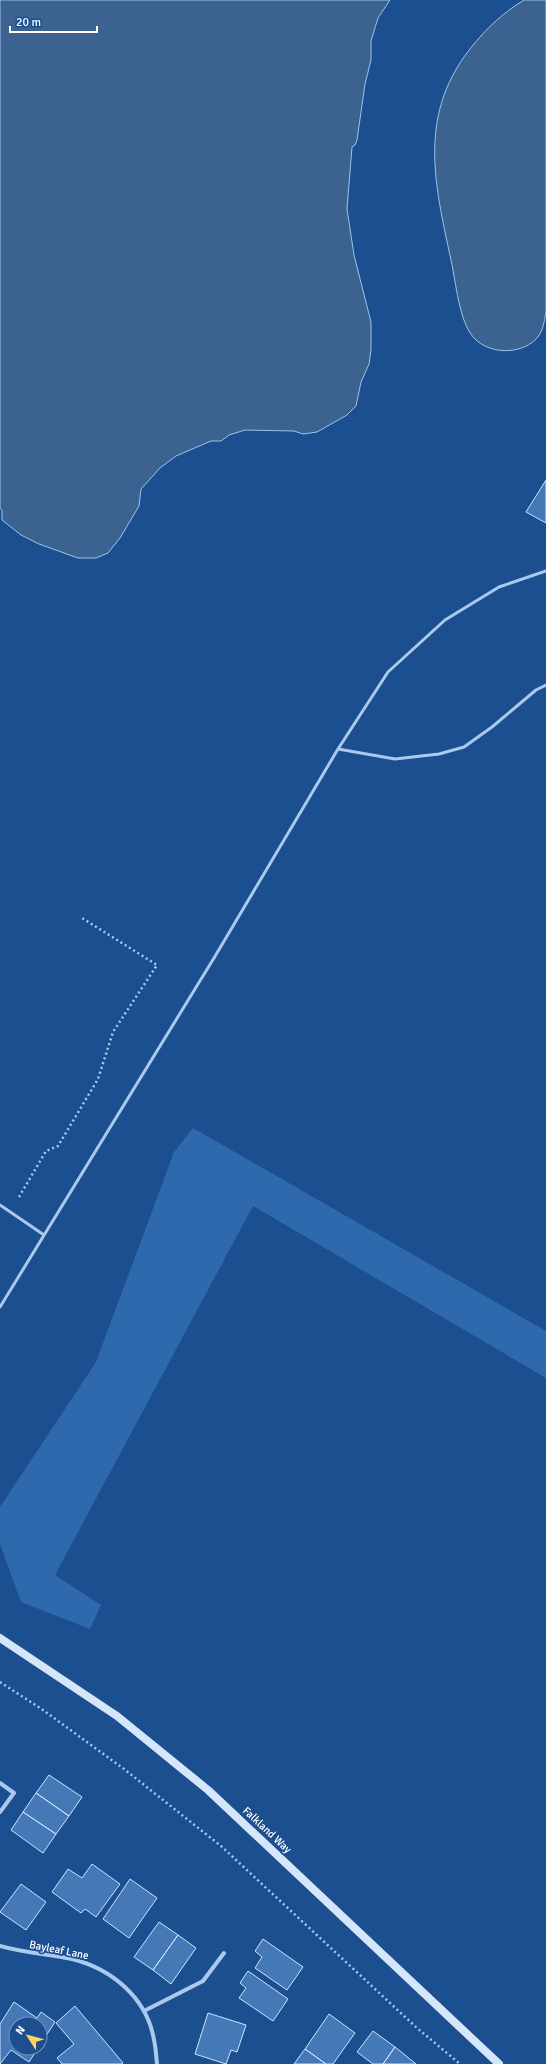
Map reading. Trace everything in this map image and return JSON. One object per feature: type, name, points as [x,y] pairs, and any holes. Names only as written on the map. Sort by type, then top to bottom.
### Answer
[{"type":"street","name":"Falkland Way","points":[[0,1638],[117,1716],[208,1790],[499,2064]]},
{"type":"street","points":[[0,1784],[14,1793],[0,1812]]},
{"type":"street","name":"Bayleaf Lane","points":[[0,1946],[18,1952],[70,1959],[89,1964],[106,1972],[122,1984],[135,1997],[144,2011],[154,2039],[156,2064]]},
{"type":"street","points":[[144,2011],[203,1981],[224,1953]]},
{"type":"lane","points":[[0,1307],[214,958],[338,749],[388,672],[445,620],[499,587],[546,572]]},
{"type":"lane","points":[[338,749],[395,759],[438,754],[458,748],[464,746],[492,726],[536,690],[546,685]]},
{"type":"lane","points":[[0,1205],[44,1235]]},
{"type":"path","points":[[10,1212],[46,1152],[58,1146],[98,1079],[113,1032],[157,965],[82,918]]},
{"type":"path","points":[[0,1682],[43,1710],[124,1770],[221,1846],[417,2028],[460,2064]]},
{"type":"shaded area","points":[[0,0],[390,0],[378,18],[371,41],[371,60],[365,84],[357,140],[355,145],[352,147],[347,209],[354,255],[371,322],[371,350],[369,364],[361,382],[356,406],[347,415],[317,432],[303,434],[294,431],[245,430],[229,435],[221,441],[211,441],[176,456],[160,468],[141,489],[139,506],[120,538],[108,553],[96,558],[78,558],[39,544],[21,535],[2,520],[2,510],[0,508]]},
{"type":"shaded area","points":[[524,0],[546,0],[546,312],[541,331],[535,340],[521,348],[504,351],[488,347],[474,338],[469,331],[461,312],[439,202],[435,148],[437,121],[444,95],[456,70],[474,44],[485,32],[503,15]]},
{"type":"shaded area","points":[[193,1128],[546,1331],[546,1378],[253,1206],[55,1575],[101,1605],[90,1629],[21,1602],[0,1544],[0,1507],[96,1362],[174,1152]]},
{"type":"building","points":[[546,480],[546,523],[526,512]]},
{"type":"building","points":[[49,1775],[82,1797],[69,1816],[36,1793]]},
{"type":"building","points":[[36,1793],[69,1816],[56,1834],[23,1812]]},
{"type":"building","points":[[23,1812],[56,1834],[43,1853],[11,1830]]},
{"type":"building","points":[[92,1864],[120,1884],[96,1917],[85,1909],[81,1913],[52,1892],[68,1869],[82,1878]]},
{"type":"building","points":[[130,1879],[157,1898],[129,1938],[103,1919]]},
{"type":"building","points":[[21,1884],[46,1902],[26,1930],[0,1912]]},
{"type":"building","points":[[159,1922],[178,1935],[153,1970],[134,1957]]},
{"type":"building","points":[[178,1935],[196,1948],[171,1984],[153,1970]]},
{"type":"building","points":[[263,1939],[303,1967],[287,1990],[255,1968],[262,1957],[255,1951]]},
{"type":"building","points":[[248,1971],[288,1999],[273,2021],[239,1998],[246,1988],[240,1983]]},
{"type":"building","points":[[14,2002],[34,2016],[8,2016],[8,2054],[0,2064],[0,2024]]},
{"type":"building","points":[[75,2006],[123,2063],[122,2064],[62,2064],[57,2058],[74,2044],[56,2023]]},
{"type":"building","points":[[41,2012],[47,2016],[38,2016]]},
{"type":"building","points":[[208,2013],[246,2025],[237,2052],[231,2050],[226,2064],[195,2054]]},
{"type":"building","points":[[329,2014],[355,2033],[333,2064],[326,2064],[305,2049]]},
{"type":"building","points":[[48,2017],[55,2022],[48,2033]]},
{"type":"building","points":[[373,2031],[395,2047],[383,2064],[373,2064],[357,2052]]},
{"type":"building","points":[[395,2047],[416,2064],[383,2064]]},
{"type":"building","points":[[305,2049],[326,2064],[294,2064]]},
{"type":"building","points":[[20,2056],[33,2056],[29,2062]]}]
